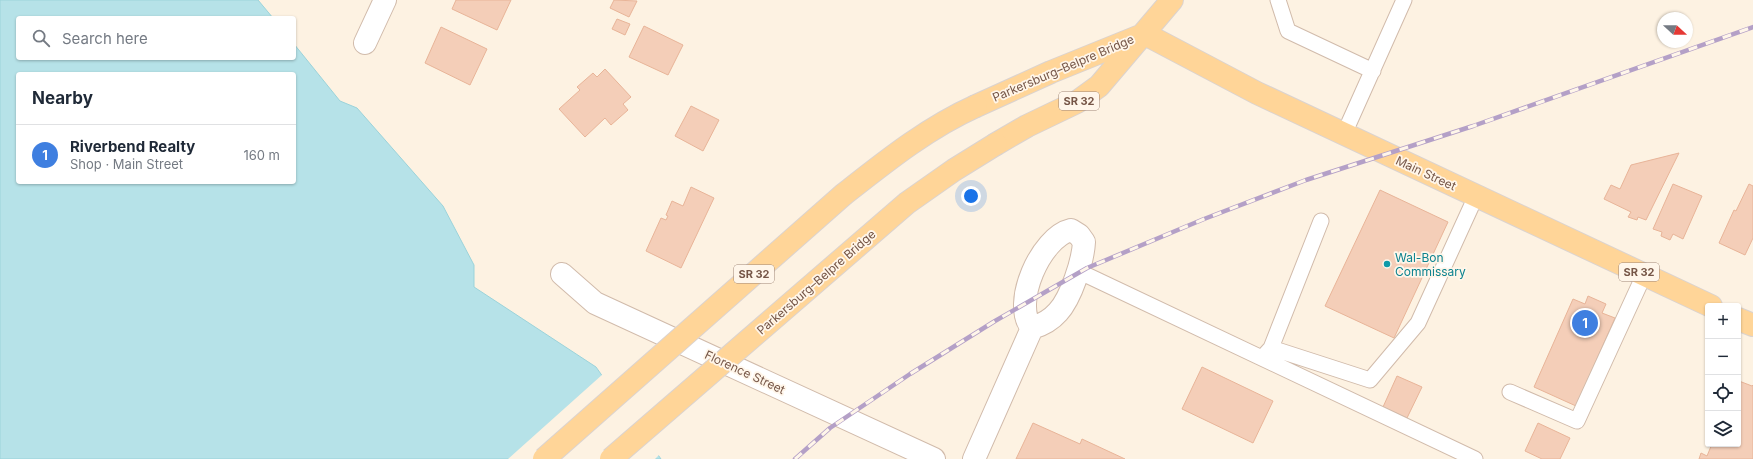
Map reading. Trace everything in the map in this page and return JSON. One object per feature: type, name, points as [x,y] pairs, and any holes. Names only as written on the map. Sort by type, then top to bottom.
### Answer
[{"type":"main road","points":[[1145,34],[1172,0]]},
{"type":"main road","name":"Parkersburg–Belpre Bridge","points":[[544,459],[843,195],[899,152],[958,114],[1044,75],[1145,34]]},
{"type":"main road","name":"Parkersburg–Belpre Bridge","points":[[611,459],[908,203],[954,170],[996,144],[1027,126],[1077,102],[1103,82],[1145,34]]},
{"type":"main road","name":"Main Street","points":[[1145,34],[1256,93],[1705,303]]},
{"type":"main road","points":[[1741,319],[1753,325]]},
{"type":"street","points":[[365,43],[385,0]]},
{"type":"street","points":[[1071,230],[1079,235],[1084,242],[1078,271],[1059,312],[1040,326],[1032,328],[1027,322],[1025,313],[1024,302],[1026,290],[1040,257],[1056,238],[1064,232],[1071,230]]},
{"type":"street","name":"Florence Street","points":[[562,274],[596,303],[934,459]]},
{"type":"street","points":[[974,459],[1032,328]]},
{"type":"lane","points":[[1278,0],[1288,30],[1373,71]]},
{"type":"lane","points":[[1344,134],[1404,0]]},
{"type":"lane","points":[[1266,353],[1370,380],[1418,323],[1476,196]]},
{"type":"lane","points":[[1266,353],[1321,221]]},
{"type":"lane","points":[[1078,271],[1266,353],[1475,459]]},
{"type":"lane","points":[[1510,392],[1577,421],[1644,275]]},
{"type":"water","points":[[0,0],[258,0],[271,16],[16,16],[16,60],[296,60],[296,46],[340,101],[357,108],[443,206],[474,265],[474,287],[596,367],[661,459],[0,459]]},
{"type":"pier","points":[[603,374],[660,454],[655,459],[508,459]]},
{"type":"building","points":[[456,0],[511,0],[497,30],[452,9]]},
{"type":"building","points":[[614,0],[637,1],[629,17],[610,8]]},
{"type":"building","points":[[617,19],[630,24],[625,35],[612,29]]},
{"type":"building","points":[[644,26],[683,45],[668,75],[629,57]]},
{"type":"building","points":[[441,27],[487,49],[470,85],[425,63]]},
{"type":"building","points":[[605,69],[631,97],[623,104],[628,110],[611,125],[605,118],[585,137],[559,109],[580,90],[577,87],[593,73],[597,77]]},
{"type":"building","points":[[691,106],[719,120],[703,151],[675,136]]},
{"type":"building","points":[[1679,153],[1646,220],[1638,217],[1637,220],[1628,217],[1631,212],[1604,199],[1611,185],[1620,189],[1631,165]]},
{"type":"building","points":[[1673,184],[1702,196],[1683,239],[1673,234],[1670,240],[1661,236],[1662,232],[1653,229]]},
{"type":"building","points":[[1749,184],[1753,186],[1753,238],[1745,255],[1719,243],[1734,210],[1736,211]]},
{"type":"building","points":[[691,187],[714,198],[681,268],[646,251],[661,218],[666,220],[668,216],[666,215],[672,201],[683,206]]},
{"type":"building","name":"Wal-Bon Commissary","points":[[1380,190],[1448,222],[1394,338],[1325,306]]},
{"type":"building","points":[[1588,296],[1606,304],[1602,313],[1615,318],[1576,406],[1534,387],[1573,299],[1585,304]]},
{"type":"building","points":[[1202,367],[1273,401],[1253,443],[1182,409]]},
{"type":"building","points":[[1397,376],[1422,387],[1407,418],[1383,407]]},
{"type":"building","points":[[1741,382],[1752,386],[1753,385],[1753,459],[1699,459],[1701,453],[1707,456],[1711,447],[1741,447]]},
{"type":"building","points":[[1033,423],[1080,444],[1082,439],[1125,459],[1016,459]]},
{"type":"building","points":[[1538,423],[1570,438],[1560,459],[1542,459],[1525,451]]},
{"type":"railway","points":[[795,459],[830,428],[910,374],[995,321],[1087,268],[1204,219],[1306,180],[1473,126],[1753,27]]},
{"type":"place","name":"Wal-Bon Commissary","points":[[1387,264]]},
{"type":"place","name":"Riverbend Realty","points":[[1585,323]]}]
